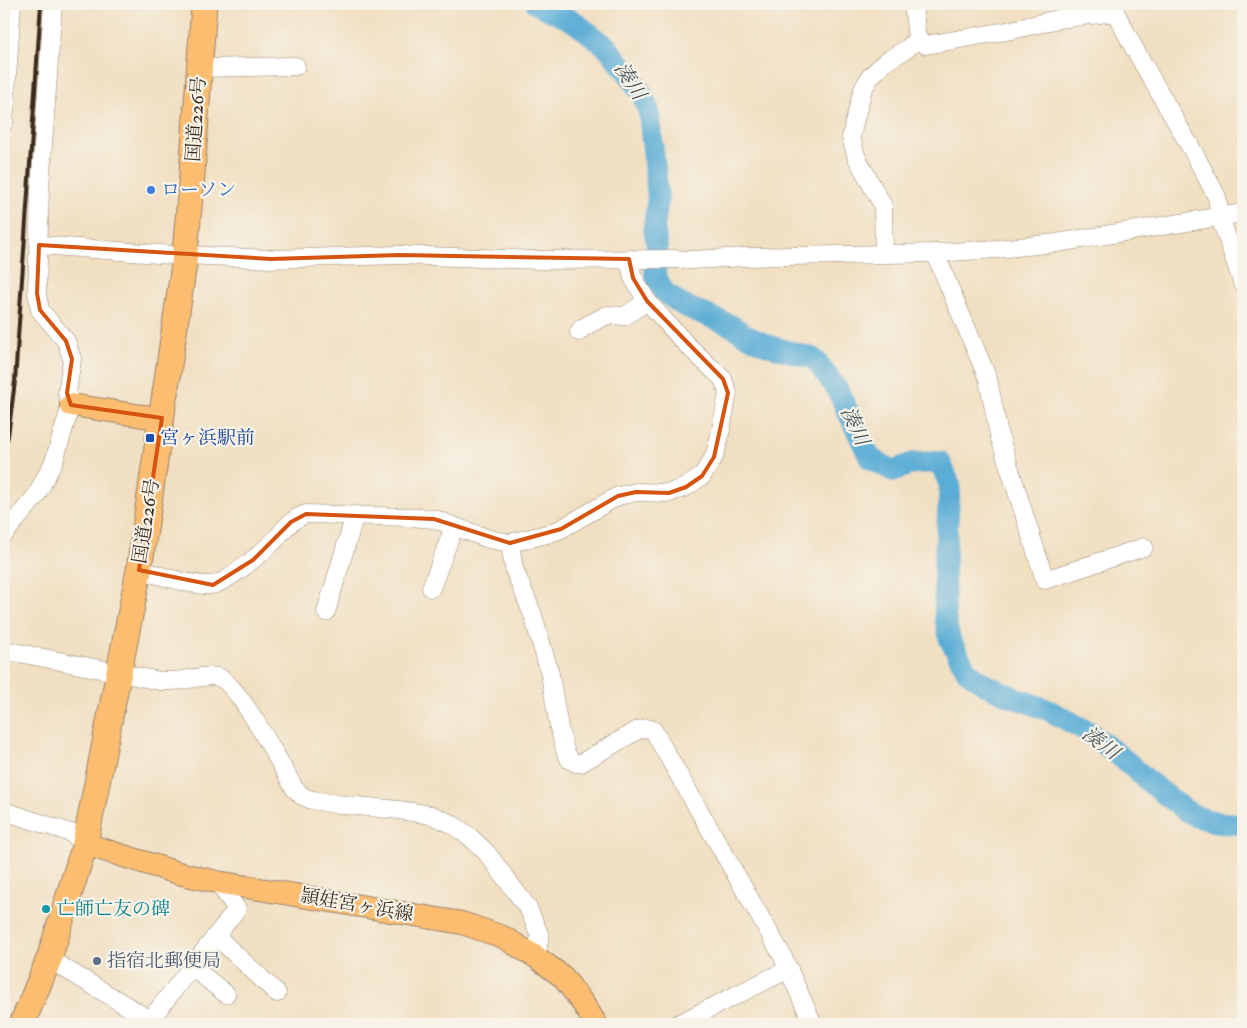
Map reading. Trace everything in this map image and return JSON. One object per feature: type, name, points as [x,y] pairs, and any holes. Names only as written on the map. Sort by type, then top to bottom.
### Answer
[{"type":"highway","name":"国道226号","points":[[22,1024],[49,960],[85,844],[139,570],[185,255],[204,4]]},
{"type":"main road","points":[[71,405],[162,418]]},
{"type":"main road","name":"頴娃宮ヶ浜線","points":[[85,844],[178,873],[217,882],[462,923],[503,938],[536,957],[563,977],[584,1004],[596,1024]]},
{"type":"street","points":[[4,122],[12,4]]},
{"type":"street","points":[[4,534],[36,496],[54,461],[71,405],[67,393],[72,358],[66,341],[40,310],[37,293],[40,188],[53,4]]},
{"type":"street","points":[[912,4],[917,39],[926,45],[1012,30],[1113,8],[1217,197],[1220,217],[1243,284]]},
{"type":"street","points":[[884,254],[883,206],[857,158],[851,138],[866,83],[885,62],[908,48],[917,39]]},
{"type":"street","points":[[200,68],[296,66]]},
{"type":"street","points":[[39,245],[271,259],[399,255],[540,260],[692,260],[935,253],[997,249],[1056,243],[1243,213]]},
{"type":"street","points":[[935,253],[988,379],[999,435],[1045,580],[1144,547]]},
{"type":"street","points":[[139,570],[192,583],[213,585],[229,577],[253,560],[291,522],[306,514],[434,519],[489,539],[510,543],[562,529],[618,496],[636,492],[669,493],[686,487],[702,476],[714,457],[720,440],[728,393],[723,379],[686,344],[647,301],[633,278],[634,259]]},
{"type":"street","points":[[579,332],[582,328],[607,315],[625,316],[647,301]]},
{"type":"street","points":[[326,612],[355,515]]},
{"type":"street","points":[[431,588],[454,527]]},
{"type":"street","points":[[510,543],[514,569],[533,615],[550,674],[559,728],[566,753],[570,760],[581,763],[638,730],[644,728],[653,730],[782,955],[813,1024]]},
{"type":"street","points":[[4,650],[160,681],[219,677],[229,684],[247,708],[294,788],[302,796],[312,800],[336,804],[431,815],[450,823],[468,836],[486,852],[528,908],[540,936],[536,957]]},
{"type":"street","points":[[4,811],[71,833],[85,844]]},
{"type":"street","points":[[49,960],[150,1020],[237,908],[217,882]]},
{"type":"street","points":[[216,936],[277,993]]},
{"type":"street","points":[[192,967],[226,994]]},
{"type":"street","points":[[678,1024],[789,969]]},
{"type":"highlighted area","points":[[39,245],[271,259],[399,255],[629,259],[633,278],[647,301],[723,379],[728,393],[714,457],[702,476],[686,487],[669,493],[636,492],[618,496],[561,529],[510,543],[434,519],[306,514],[291,522],[253,560],[213,585],[139,570],[162,418],[71,405],[67,393],[72,359],[66,341],[40,310],[37,293]]},
{"type":"waterway","name":"湊川","points":[[537,4],[573,21],[607,47],[642,94],[649,112],[658,197],[654,227],[657,248],[655,274],[663,291],[682,305],[732,326],[747,336],[767,345],[812,358],[817,362],[837,389],[870,458],[893,471],[913,463],[940,462],[950,485],[944,570],[945,618],[950,640],[967,671],[986,685],[1048,710],[1089,732],[1185,810],[1198,817],[1220,823],[1243,824]]},
{"type":"railway","points":[[4,451],[8,436],[15,381],[41,4]]},
{"type":"place","name":"ローソン","points":[[151,190]]},
{"type":"place","name":"宮ヶ浜駅前","points":[[150,438]]},
{"type":"place","name":"亡師亡友の碑","points":[[46,909]]},
{"type":"place","name":"指宿北郵便局","points":[[97,961]]}]
